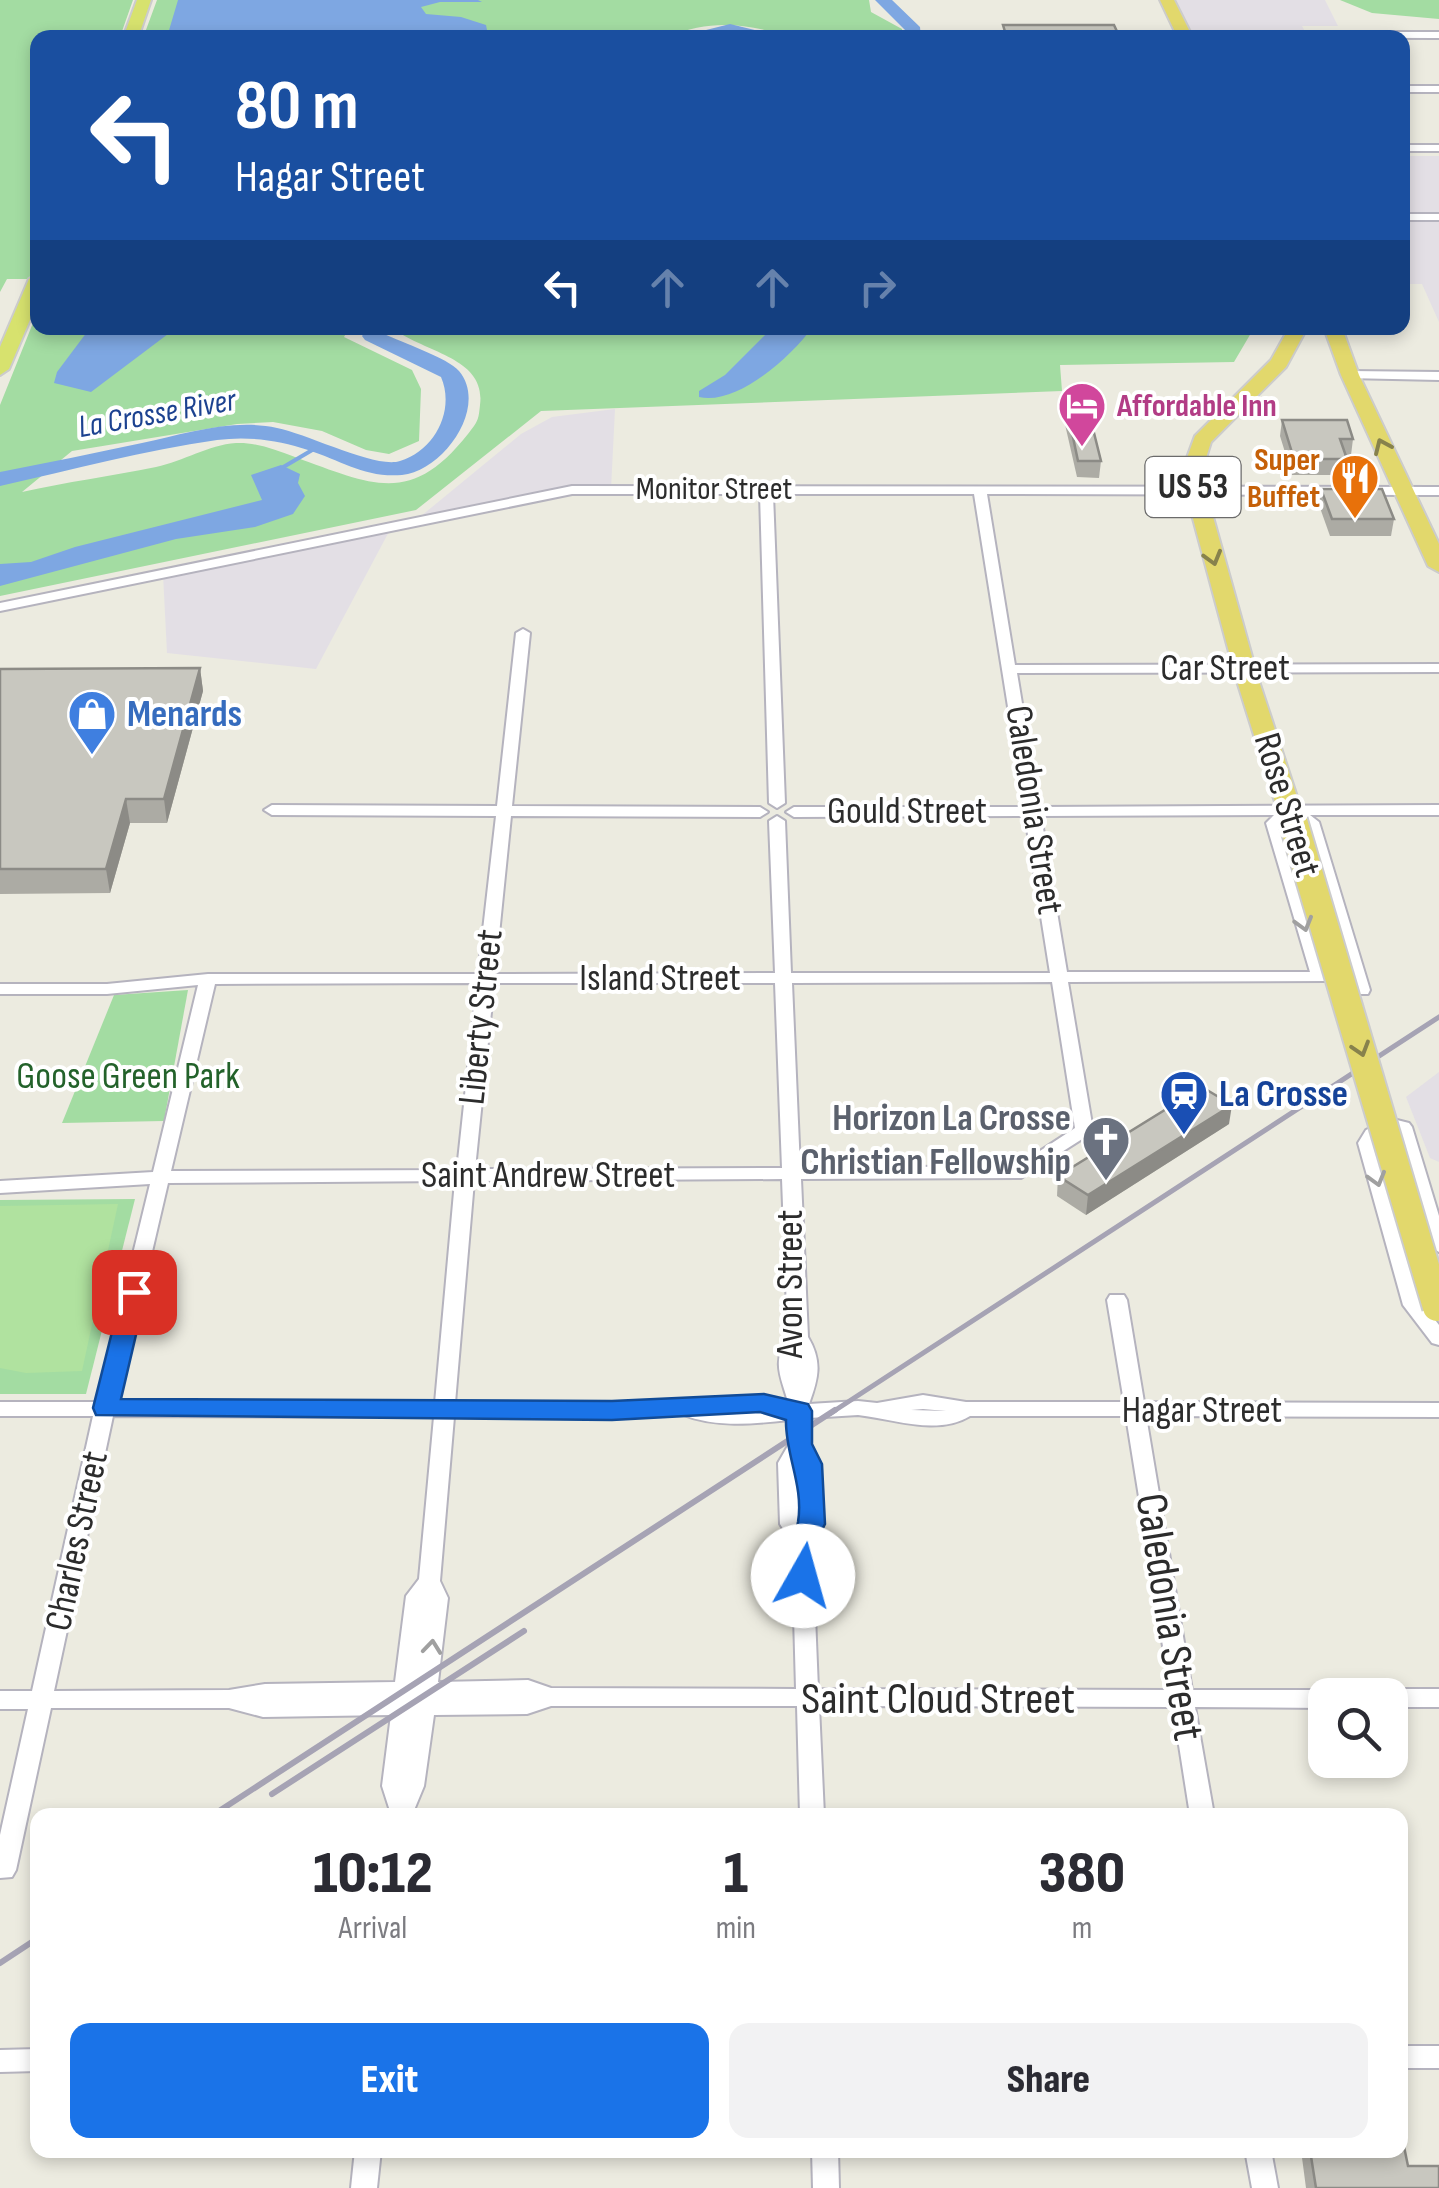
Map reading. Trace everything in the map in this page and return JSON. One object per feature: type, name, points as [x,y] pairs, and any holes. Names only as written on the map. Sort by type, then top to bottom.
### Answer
[{"type":"highway","points":[[1167,0],[1190,30]]},
{"type":"highway","points":[[1186,0],[1194,30]]},
{"type":"highway","name":"Rose Street","points":[[1294,335],[1279,364],[1223,415],[1202,440],[1191,474],[1438,1309]]},
{"type":"highway","points":[[1336,335],[1350,375],[1439,566]]},
{"type":"main road","points":[[133,30],[144,0]]},
{"type":"main road","points":[[0,369],[30,298]]},
{"type":"street","points":[[1434,34],[1439,49]]},
{"type":"street","points":[[1410,89],[1439,89]]},
{"type":"street","points":[[1410,150],[1439,150]]},
{"type":"street","points":[[1410,217],[1439,217]]},
{"type":"street","points":[[1350,375],[1439,376]]},
{"type":"street","name":"Monitor Street","points":[[0,607],[572,490],[1439,491]]},
{"type":"street","name":"Avon Street","points":[[766,490],[771,812],[798,1338],[789,1350],[799,1444],[788,1464],[790,1524],[802,1542],[812,1808]]},
{"type":"street","name":"Caledonia Street","points":[[980,490],[1084,1130]]},
{"type":"street","name":"Liberty Street","points":[[402,1808],[413,1786],[414,1699],[437,1598],[429,1581],[442,1411],[502,811],[524,633]]},
{"type":"street","name":"Car Street","points":[[1011,669],[1439,668]]},
{"type":"street","points":[[272,810],[771,812]]},
{"type":"street","name":"Gould Street","points":[[771,812],[787,820],[794,812],[1291,816],[1439,810]]},
{"type":"street","points":[[1291,816],[1311,822],[1362,990]]},
{"type":"street","name":"Island Street","points":[[0,989],[107,989],[208,979],[1320,977],[1274,823],[1291,816]]},
{"type":"street","name":"Charles Street","points":[[4,1870],[106,1408],[208,979]]},
{"type":"street","points":[[1439,1246],[1401,1124],[1390,1124],[1372,1134],[1368,1143],[1413,1306],[1439,1338]]},
{"type":"street","name":"Saint Andrew Street","points":[[0,1187],[162,1176],[1020,1172],[1084,1130]]},
{"type":"street","points":[[1417,1174],[1439,1174]]},
{"type":"street","name":"Caledonia Street","points":[[1117,1300],[1201,1808]]},
{"type":"street","name":"Hagar Street","points":[[0,1409],[688,1410],[710,1417],[763,1416],[793,1407],[880,1410],[898,1417],[952,1417],[966,1410],[1439,1410]]},
{"type":"street","name":"Saint Cloud Street","points":[[0,1700],[229,1699],[263,1708],[414,1699],[527,1705],[550,1697],[1308,1698]]},
{"type":"street","points":[[1408,1698],[1439,1698]]},
{"type":"street","points":[[1408,2057],[1439,2057]]},
{"type":"street","points":[[0,2060],[30,2060]]},
{"type":"street","points":[[364,2188],[367,2158]]},
{"type":"street","points":[[825,2158],[826,2188]]},
{"type":"street","points":[[1259,2158],[1265,2188]]},
{"type":"shaded area","points":[[1173,0],[1325,0],[1338,26],[1302,26],[1304,30],[1188,30]]},
{"type":"shaded area","points":[[1410,156],[1439,156],[1439,322],[1422,284],[1410,284]]},
{"type":"shaded area","points":[[615,409],[611,489],[584,489],[415,521],[521,434],[552,417]]},
{"type":"shaded area","points":[[392,526],[316,669],[167,653],[163,574]]},
{"type":"shaded area","points":[[1439,1072],[1439,1162],[1430,1158],[1406,1097]]},
{"type":"green space","points":[[0,0],[133,0],[122,30],[30,30],[30,279],[7,279],[0,292]]},
{"type":"green space","points":[[157,0],[869,0],[871,12],[902,29],[766,30],[719,25],[690,30],[146,30]]},
{"type":"green space","points":[[1340,0],[1439,0],[1439,19],[1372,13]]},
{"type":"green space","points":[[30,330],[30,335],[345,335],[412,370],[421,389],[419,441],[389,454],[366,450],[322,431],[273,422],[237,424],[72,451],[22,492],[156,467],[236,443],[266,447],[372,482],[393,483],[413,479],[452,452],[477,421],[480,405],[480,390],[466,368],[403,335],[1250,335],[1234,362],[1060,365],[1062,391],[541,411],[416,510],[0,596],[0,405]]},
{"type":"green space","name":"Goose Green Park","points":[[188,990],[164,1121],[62,1123],[114,995]]},
{"type":"green space","name":"Goose Green Park","points":[[135,1199],[86,1394],[0,1394],[0,1200]]},
{"type":"green space","name":"Goose Green Park","points":[[118,1204],[82,1371],[26,1373],[0,1368],[0,1206]]},
{"type":"water","points":[[178,0],[478,0],[482,2],[440,2],[421,7],[426,14],[461,17],[486,25],[487,30],[169,30]]},
{"type":"water","points":[[85,335],[167,335],[91,392],[54,383],[57,372]]},
{"type":"water","points":[[765,335],[806,335],[777,365],[745,387],[714,398],[699,397],[699,391],[725,375]]},
{"type":"water","points":[[281,465],[300,474],[298,483],[305,496],[293,514],[255,527],[176,539],[0,586],[0,564],[31,562],[75,547],[262,500],[251,475]]},
{"type":"building","points":[[1003,25],[1114,25],[1116,30],[1005,30]]},
{"type":"building","points":[[1066,404],[1087,405],[1101,461],[1078,461]]},
{"type":"building","points":[[1282,420],[1347,420],[1353,439],[1340,439],[1347,459],[1294,459]]},
{"type":"building","points":[[1321,489],[1382,489],[1394,519],[1332,519]]},
{"type":"building","name":"Menards","points":[[200,668],[164,799],[126,799],[106,869],[0,869],[0,669]]},
{"type":"building","points":[[1202,1087],[1232,1105],[1088,1195],[1058,1176]]},
{"type":"building","points":[[1311,2158],[1406,2158],[1408,2166],[1439,2166],[1439,2188],[1316,2188]]},
{"type":"waterway","name":"La Crosse River","points":[[883,0],[914,30]]},
{"type":"waterway","name":"La Crosse River","points":[[725,30],[735,30]]},
{"type":"waterway","name":"La Crosse River","points":[[0,479],[220,433],[272,433],[319,446],[367,468],[404,468],[429,453],[454,424],[459,394],[450,373],[373,335]]},
{"type":"waterway","points":[[280,469],[319,446]]},
{"type":"railway","points":[[831,1413],[1439,1017]]},
{"type":"railway","points":[[224,1808],[835,1410]]},
{"type":"railway","points":[[272,1794],[524,1631]]},
{"type":"railway","points":[[0,1963],[30,1943]]},
{"type":"place","name":"Affordable Inn","points":[[1082,448]]},
{"type":"place","name":"Super Buffet","points":[[1355,520]]},
{"type":"place","name":"Menards","points":[[92,756]]},
{"type":"place","name":"La Crosse","points":[[1184,1136]]},
{"type":"place","name":"Horizon La Crosse Christian Fellowship","points":[[1106,1182]]},
{"type":"route","points":[[134,1292],[106,1408],[688,1410],[710,1404],[764,1403],[780,1411],[799,1411],[799,1444],[809,1464],[812,1524],[802,1542],[803,1576]]}]
